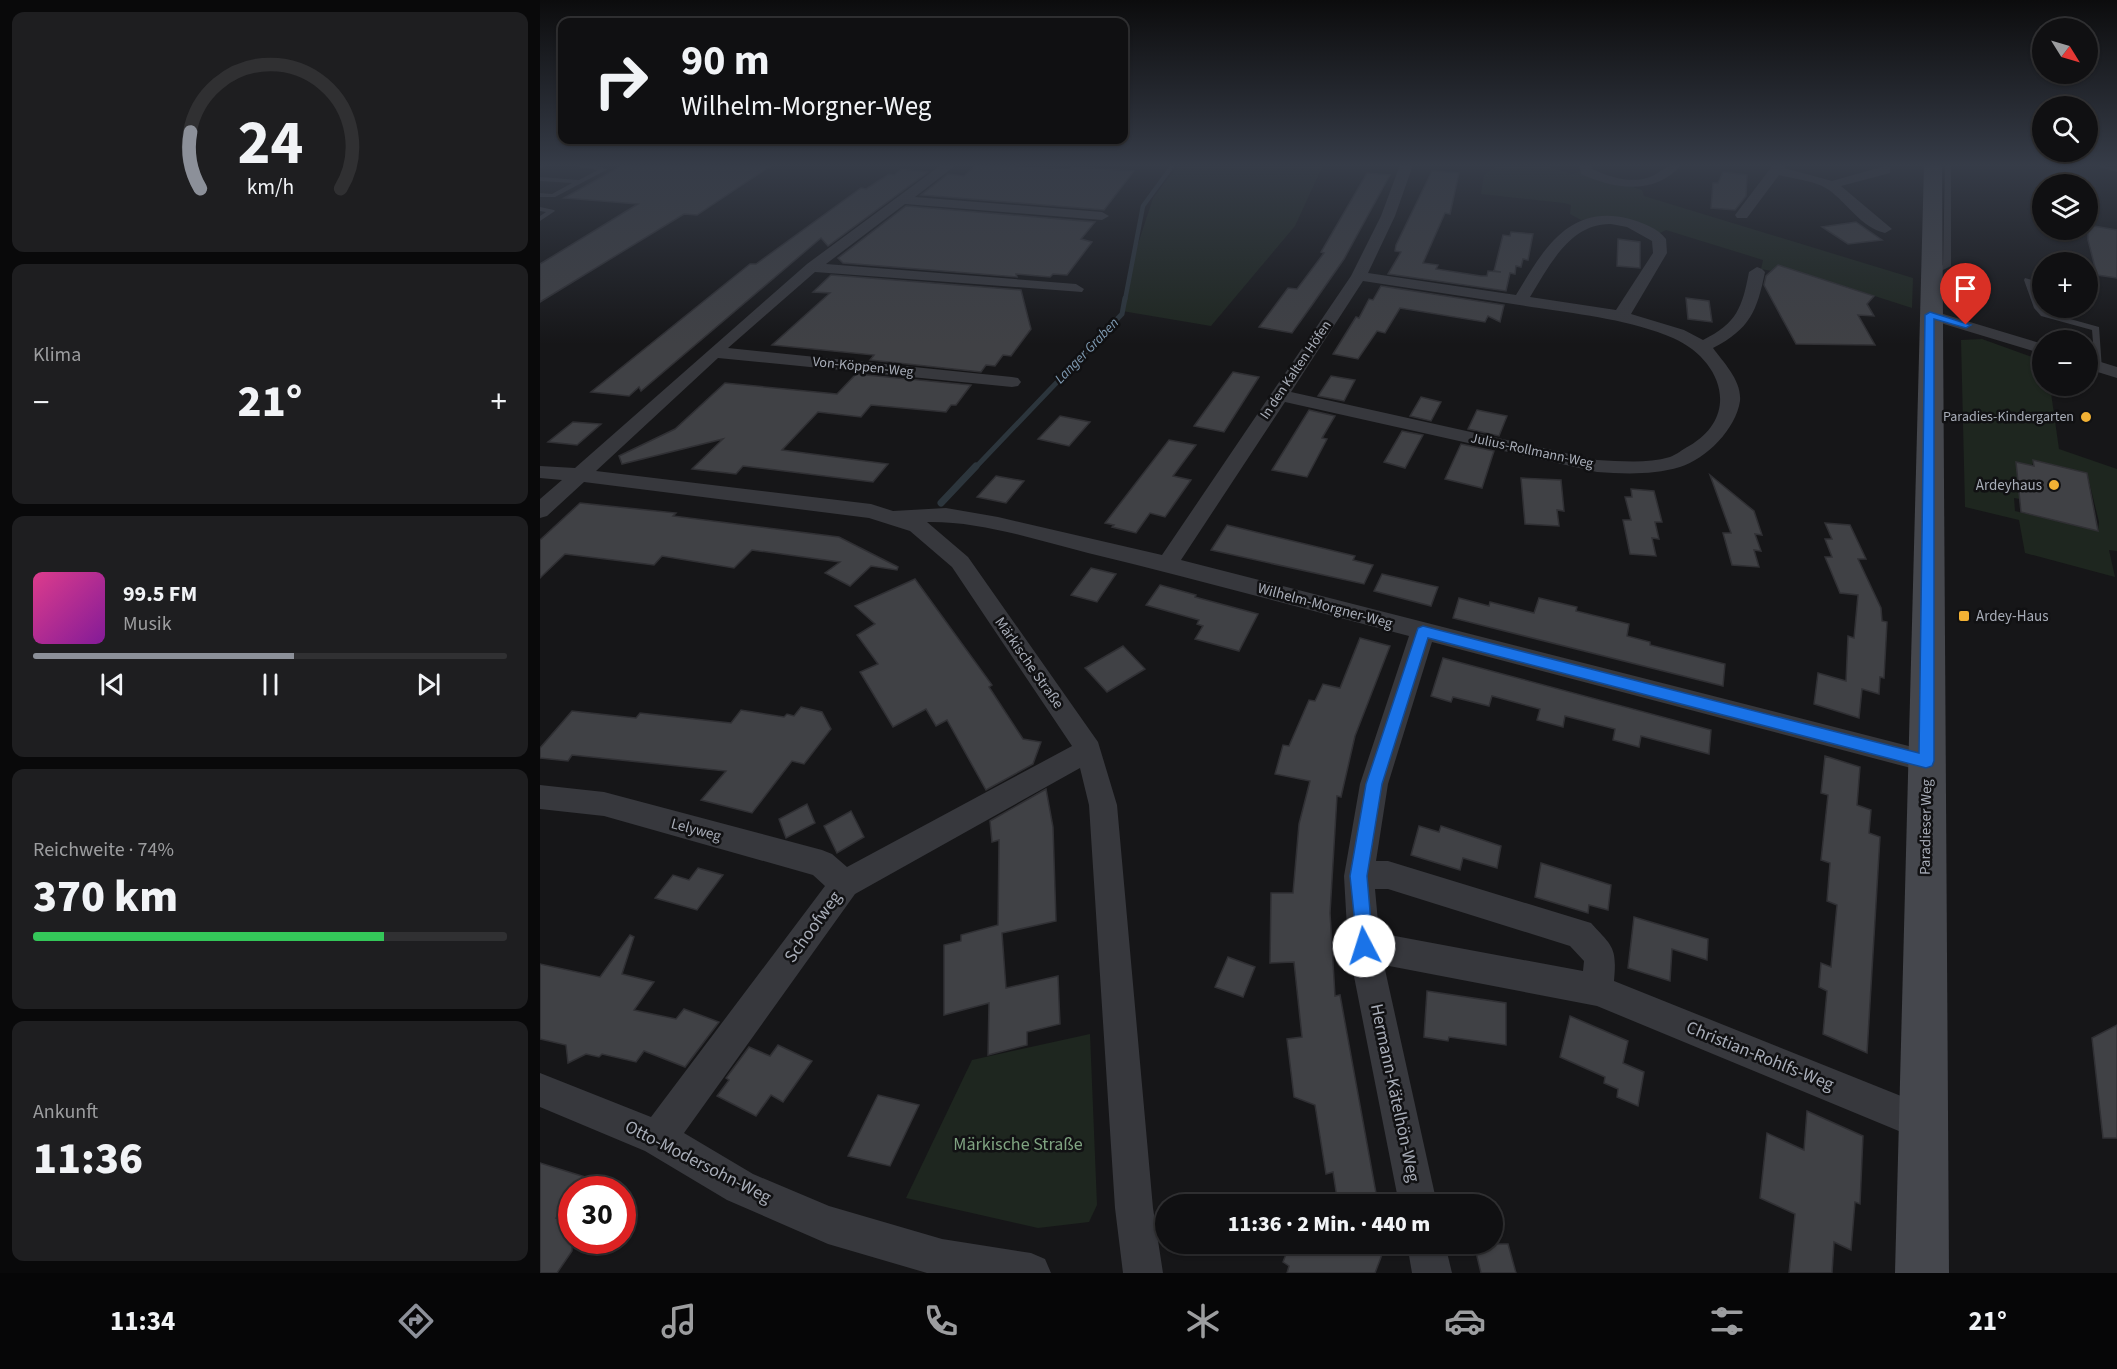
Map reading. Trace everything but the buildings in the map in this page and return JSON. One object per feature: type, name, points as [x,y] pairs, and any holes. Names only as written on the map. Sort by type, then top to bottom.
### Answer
[{"type":"street","points":[[540,511],[714,352],[812,267],[868,224]]},
{"type":"street","name":"In den Kalten Höfen","points":[[1167,564],[1359,276],[1384,224]]},
{"type":"street","points":[[1521,300],[1569,232],[1581,224]]},
{"type":"street","points":[[1621,316],[1660,253],[1659,239],[1647,229],[1633,224]]},
{"type":"street","points":[[1877,224],[1884,229]]},
{"type":"street","name":"Paradieser Weg","points":[[1922,1273],[1932,224]]},
{"type":"street","points":[[812,267],[1076,289]]},
{"type":"street","points":[[1703,347],[1730,333],[1749,311],[1757,272]]},
{"type":"street","name":"Julius-Rollmann-Weg","points":[[1280,395],[1582,463],[1639,468],[1676,462],[1706,444],[1722,423],[1731,400],[1725,375],[1703,347],[1678,334],[1621,316],[1359,276]]},
{"type":"street","points":[[1930,315],[2032,346]]},
{"type":"street","name":"Von-Köppen-Weg","points":[[714,352],[1012,382]]},
{"type":"street","points":[[2098,367],[2117,373]]},
{"type":"street","name":"Märkische Straße","points":[[540,472],[871,511],[918,526],[960,562],[1089,750],[1103,806],[1134,1208],[1143,1273]]},
{"type":"street","name":"Wilhelm-Morgner-Weg","points":[[894,517],[946,515],[998,524],[1167,564],[1926,761]]},
{"type":"street","name":"Hermann-Kätelhön-Weg","points":[[1416,1194],[1364,946],[1359,876],[1374,784],[1423,631]]},
{"type":"street","name":"Schoofweg","points":[[658,1138],[844,884],[1089,750]]},
{"type":"street","name":"Lelyweg","points":[[540,797],[604,804],[822,864],[844,884]]},
{"type":"street","points":[[1359,876],[1388,875],[1580,934],[1600,956],[1598,990]]},
{"type":"street","name":"Christian-Rohlfs-Weg","points":[[1364,946],[1598,990],[1923,1123]]},
{"type":"street","name":"Otto-Modersohn-Weg","points":[[540,1090],[658,1138],[740,1187],[828,1225],[942,1258],[1031,1273]]},
{"type":"street","points":[[1428,1254],[1432,1273]]},
{"type":"lane","points":[[1931,274],[1947,266],[1947,224]]},
{"type":"lane","points":[[2028,280],[2038,308],[2043,313],[2096,328],[2096,330]]},
{"type":"green space","points":[[1144,224],[1296,224],[1211,326],[1122,311],[1133,259]]},
{"type":"green space","points":[[1617,224],[1737,224],[1913,278],[1912,308],[1778,265],[1772,271],[1761,269],[1763,260],[1666,230],[1660,233]]},
{"type":"green space","points":[[1982,339],[2032,357],[2032,396],[2051,396],[2059,449],[2117,469],[2117,551],[2109,550],[2115,577],[2025,553],[2019,520],[1965,507],[1961,340]],"holes":[[[2034,460],[2087,473],[2099,522],[2098,531],[2015,511],[2014,498],[2020,499]]]},
{"type":"green space","name":"Märkische Straße","points":[[1090,1034],[1097,1205],[1089,1222],[1038,1228],[906,1198],[972,1060]]},
{"type":"waterway","name":"Langer Graben","points":[[1125,300],[1139,224]]},
{"type":"waterway","name":"Langer Graben","points":[[975,468],[1122,314],[1125,298]]},
{"type":"waterway","name":"Langer Graben","points":[[941,503],[976,466]]},
{"type":"place","name":"Paradies-Kindergarten","points":[[2086,417]]},
{"type":"place","name":"Ardeyhaus","points":[[2054,485]]},
{"type":"place","name":"Ardey-Haus","points":[[1964,616]]},
{"type":"route","points":[[1364,946],[1359,876],[1374,784],[1415,650],[1423,631],[1880,747],[1926,761],[1930,315],[1966,325]]}]
